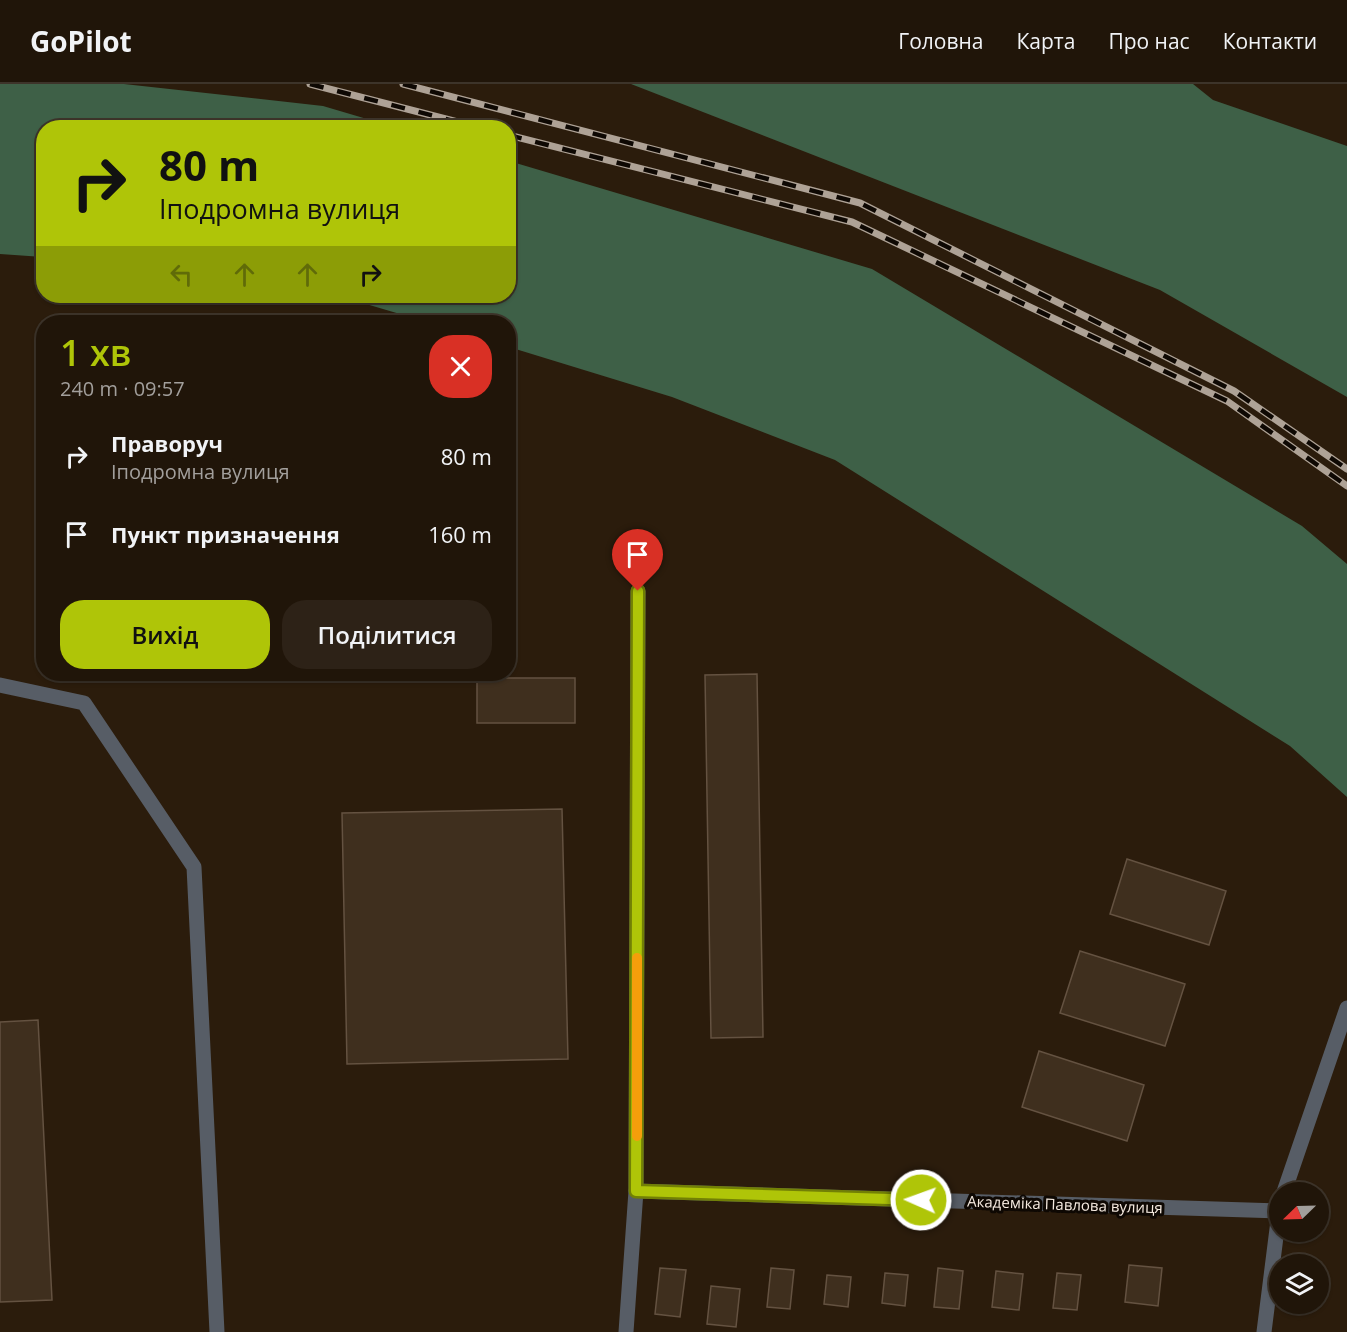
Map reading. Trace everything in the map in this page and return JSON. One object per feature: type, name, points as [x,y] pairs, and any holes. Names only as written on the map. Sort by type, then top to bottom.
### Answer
[{"type":"street","points":[[626,1332],[636,1191],[638,591]]},
{"type":"street","points":[[0,685],[84,703],[194,867],[217,1332]]},
{"type":"street","points":[[1287,1182],[1347,1008]]},
{"type":"street","name":"Академіка Павлова вулиця","points":[[636,1191],[1269,1208]]},
{"type":"street","points":[[1264,1332],[1274,1242]]},
{"type":"green space","points":[[0,84],[124,84],[323,106],[370,120],[36,120],[36,257],[0,254]]},
{"type":"green space","points":[[631,84],[1193,84],[1213,100],[1347,146],[1347,397],[1160,290]]},
{"type":"green space","points":[[516,163],[872,269],[1302,526],[1347,564],[1347,797],[1290,746],[835,460],[672,397],[516,349],[516,315],[403,315],[363,303],[516,303]]},
{"type":"building","points":[[757,674],[763,1037],[711,1038],[705,675]]},
{"type":"building","points":[[516,678],[575,678],[575,723],[477,723],[477,681],[516,681]]},
{"type":"building","points":[[562,809],[568,1059],[347,1064],[342,813]]},
{"type":"building","points":[[1127,859],[1226,891],[1209,945],[1110,914]]},
{"type":"building","points":[[1080,951],[1185,984],[1165,1046],[1060,1013]]},
{"type":"building","points":[[38,1020],[52,1300],[0,1302],[0,1022]]},
{"type":"building","points":[[1039,1051],[1144,1085],[1127,1141],[1022,1107]]},
{"type":"building","points":[[1129,1265],[1162,1268],[1158,1306],[1125,1302]]},
{"type":"building","points":[[660,1268],[686,1270],[680,1317],[655,1314]]},
{"type":"building","points":[[771,1268],[794,1270],[790,1309],[767,1307]]},
{"type":"building","points":[[938,1268],[963,1271],[959,1309],[934,1307]]},
{"type":"building","points":[[996,1271],[1023,1274],[1019,1310],[992,1307]]},
{"type":"building","points":[[885,1273],[908,1275],[905,1306],[882,1303]]},
{"type":"building","points":[[1057,1273],[1081,1275],[1077,1310],[1053,1308]]},
{"type":"building","points":[[827,1275],[851,1277],[848,1307],[824,1304]]},
{"type":"building","points":[[711,1286],[740,1289],[736,1327],[707,1324]]},
{"type":"railway","points":[[310,84],[450,120]]},
{"type":"railway","points":[[403,84],[860,203],[1234,391],[1347,469]]},
{"type":"railway","points":[[516,137],[852,222],[1227,401],[1347,486]]},
{"type":"slow traffic","points":[[637,958],[637,1136]]},
{"type":"route","points":[[638,591],[636,1191],[921,1200]]}]
